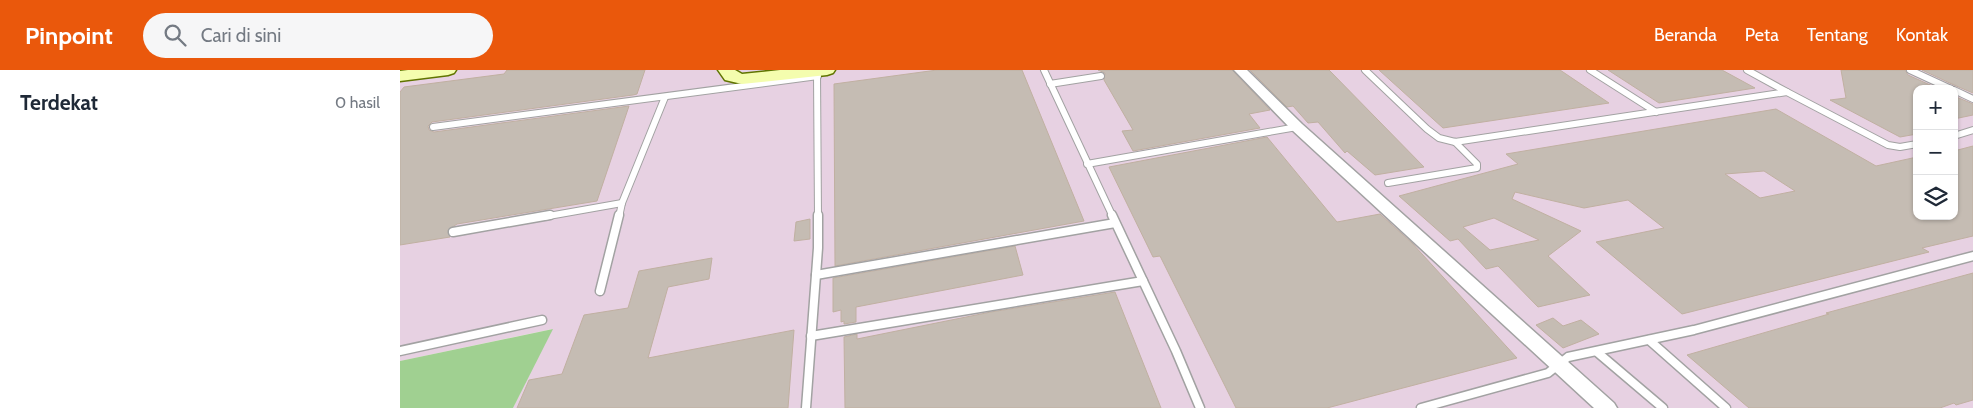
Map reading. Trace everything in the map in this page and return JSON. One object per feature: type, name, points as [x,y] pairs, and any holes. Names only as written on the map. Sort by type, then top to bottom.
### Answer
[{"type":"street","points":[[400,76],[448,70]]},
{"type":"street","points":[[726,70],[731,76],[742,79],[821,72]]},
{"type":"street","points":[[1240,70],[1297,127],[1607,408]]},
{"type":"lane","points":[[1044,70],[1176,351],[1200,408]]},
{"type":"lane","points":[[1365,70],[1427,129],[1439,138],[1455,142],[1787,92]]},
{"type":"lane","points":[[1590,70],[1656,112]]},
{"type":"lane","points":[[1747,70],[1888,145],[1900,147],[1913,145]]},
{"type":"lane","points":[[1910,70],[1944,85]]},
{"type":"lane","points":[[433,127],[634,99],[665,97],[821,72],[818,248],[806,408]]},
{"type":"lane","points":[[1050,84],[1100,76]]},
{"type":"lane","points":[[1958,92],[1973,99]]},
{"type":"lane","points":[[600,291],[622,202],[665,97]]},
{"type":"lane","points":[[1087,164],[1297,127]]},
{"type":"lane","points":[[1958,135],[1973,130]]},
{"type":"lane","points":[[1388,183],[1477,168],[1477,164],[1455,142]]},
{"type":"lane","points":[[453,232],[622,202]]},
{"type":"lane","points":[[816,275],[1115,223]]},
{"type":"lane","points":[[1421,408],[1548,373],[1568,357],[1649,340],[1973,256]]},
{"type":"lane","points":[[811,336],[1143,281]]},
{"type":"lane","points":[[400,352],[542,320]]},
{"type":"lane","points":[[1649,340],[1726,408]]},
{"type":"lane","points":[[1597,352],[1663,408]]},
{"type":"shaded area","points":[[400,70],[1973,70],[1973,408],[513,408],[552,329],[400,361]]},
{"type":"green space","points":[[553,329],[513,408],[400,408],[400,361]]},
{"type":"building","points":[[507,70],[645,70],[637,94],[432,122],[428,126],[429,130],[434,132],[629,106],[597,201],[457,224],[448,230],[450,237],[400,245],[400,92],[404,87],[504,74]]},
{"type":"building","points":[[937,70],[1022,70],[1084,221],[835,266],[834,84]]},
{"type":"building","points":[[1098,70],[1232,70],[1270,110],[1249,114],[1260,128],[1133,151],[1122,131],[1133,130],[1104,80],[1105,73]]},
{"type":"building","points":[[1250,70],[1329,70],[1424,167],[1375,175],[1347,151],[1345,153],[1318,122],[1308,123],[1293,106],[1287,107]]},
{"type":"building","points":[[1379,70],[1560,70],[1609,103],[1443,128]]},
{"type":"building","points":[[1608,70],[1722,70],[1755,88],[1659,103]]},
{"type":"building","points":[[1841,70],[1905,70],[1908,75],[1930,85],[1913,85],[1913,135],[1900,137],[1830,100],[1846,98]]},
{"type":"building","points":[[1922,70],[1973,70],[1973,93],[1958,85],[1954,85]]},
{"type":"building","points":[[1958,98],[1973,104],[1973,115],[1958,118]]},
{"type":"building","points":[[1776,109],[1876,166],[1913,158],[1913,220],[1958,220],[1958,150],[1973,146],[1973,236],[1922,248],[1929,252],[1682,314],[1596,242],[1664,228],[1628,200],[1584,208],[1515,192],[1512,199],[1581,231],[1548,256],[1590,295],[1538,307],[1498,266],[1486,269],[1458,239],[1450,241],[1399,196],[1518,164],[1506,154]],"holes":[[[1764,171],[1795,191],[1760,198],[1725,174]],[[1494,218],[1539,240],[1490,250],[1463,227]]]},
{"type":"building","points":[[1267,137],[1337,222],[1380,214],[1412,243],[1517,358],[1327,408],[1236,408],[1160,256],[1153,257],[1109,167]]},
{"type":"building","points":[[810,219],[810,239],[794,241],[796,222]]},
{"type":"building","points":[[1015,246],[1023,275],[856,307],[856,322],[844,324],[844,321],[841,322],[841,310],[833,312],[833,278]]},
{"type":"building","points":[[712,258],[709,279],[668,287],[648,358],[794,330],[788,408],[517,408],[529,380],[562,374],[584,315],[628,308],[639,271]]},
{"type":"building","points":[[1973,273],[1973,400],[1956,405],[1954,403],[1940,408],[1749,408],[1687,355],[1829,314],[1826,313]]},
{"type":"building","points":[[1115,292],[1161,408],[845,408],[844,337],[857,334],[857,339],[991,312]]},
{"type":"building","points":[[1553,318],[1563,326],[1581,320],[1599,334],[1563,348],[1536,325]]}]
